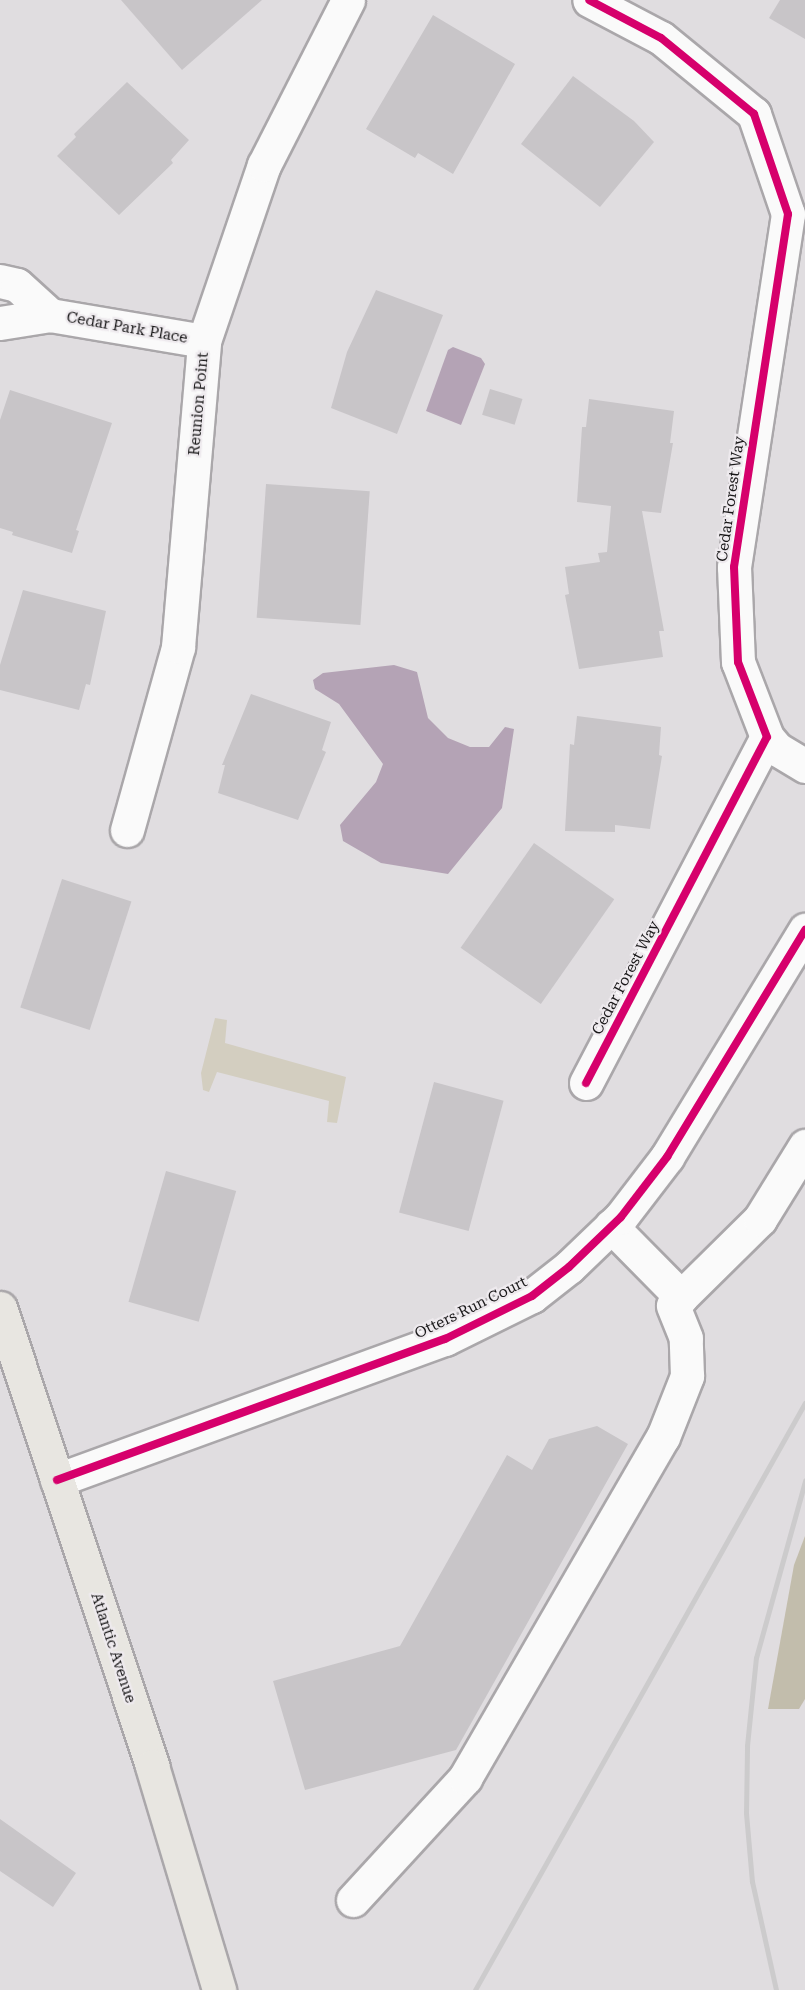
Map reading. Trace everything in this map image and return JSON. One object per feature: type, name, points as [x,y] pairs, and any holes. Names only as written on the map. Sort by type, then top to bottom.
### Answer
[{"type":"main road","name":"Atlantic Avenue","points":[[0,1308],[152,1766],[219,1990]]},
{"type":"street","name":"Reunion Point","points":[[127,830],[178,646],[204,341],[264,165],[348,0]]},
{"type":"street","name":"Cedar Forest Way","points":[[590,0],[661,38],[754,114],[788,214],[734,567],[738,662],[767,737],[777,749],[805,766]]},
{"type":"street","name":"Cedar Park Place","points":[[0,281],[17,285],[50,315]]},
{"type":"street","name":"Cedar Park Place","points":[[0,323],[50,315],[204,341]]},
{"type":"street","name":"Cedar Forest Way","points":[[586,1083],[767,737]]},
{"type":"street","name":"Otters Run Court","points":[[57,1480],[445,1339],[532,1296],[569,1267],[611,1226],[668,1157],[805,930]]},
{"type":"street","points":[[611,1226],[681,1297],[760,1219],[805,1146]]},
{"type":"street","points":[[353,1900],[465,1778],[663,1437],[687,1376],[686,1338],[673,1306]]},
{"type":"shaded area","points":[[453,347],[481,358],[485,364],[461,425],[426,411],[448,350]]},
{"type":"shaded area","points":[[394,665],[417,672],[428,718],[448,738],[470,747],[489,747],[505,727],[514,729],[502,808],[448,874],[381,863],[343,841],[340,825],[376,782],[383,764],[339,704],[315,689],[313,680],[323,673]]},
{"type":"shaded area","points":[[215,1018],[227,1020],[225,1043],[346,1077],[337,1123],[327,1122],[329,1101],[217,1072],[209,1092],[203,1090],[201,1073]]},
{"type":"shaded area","points":[[805,1536],[805,1699],[799,1709],[768,1709],[794,1565]]},
{"type":"building","points":[[121,0],[262,0],[182,70]]},
{"type":"building","points":[[780,0],[805,0],[805,39],[769,18]]},
{"type":"building","points":[[433,15],[515,64],[453,174],[418,153],[415,158],[366,129]]},
{"type":"building","points":[[573,76],[634,121],[654,142],[600,207],[521,144]]},
{"type":"building","points":[[127,82],[189,140],[171,160],[173,163],[119,215],[57,156],[76,137],[74,134]]},
{"type":"building","points":[[376,290],[443,315],[397,434],[331,408],[347,352]]},
{"type":"building","points":[[490,389],[523,399],[515,425],[482,415]]},
{"type":"building","points":[[10,390],[112,423],[76,530],[79,531],[72,553],[12,535],[13,532],[0,528],[0,420]]},
{"type":"building","points":[[589,399],[674,411],[670,443],[673,443],[661,513],[642,511],[664,631],[659,631],[663,657],[579,669],[565,595],[569,594],[565,567],[600,562],[598,553],[607,552],[611,506],[577,502],[582,427],[586,427]]},
{"type":"building","points":[[266,484],[370,491],[360,625],[257,618]]},
{"type":"building","points":[[23,590],[106,611],[90,685],[86,684],[79,710],[0,690],[0,665]]},
{"type":"building","points":[[251,694],[331,722],[322,750],[326,752],[298,820],[218,793],[225,765],[222,765]]},
{"type":"building","points":[[577,716],[661,727],[659,755],[662,756],[650,829],[615,825],[615,832],[565,831],[570,744],[574,745]]},
{"type":"building","points":[[534,843],[614,899],[541,1004],[461,948]]},
{"type":"building","points":[[62,879],[131,902],[90,1030],[20,1007]]},
{"type":"building","points":[[434,1082],[504,1101],[469,1231],[399,1212]]},
{"type":"building","points":[[166,1171],[236,1191],[199,1322],[129,1302]]},
{"type":"building","points":[[597,1426],[628,1444],[456,1750],[305,1790],[273,1681],[400,1646],[507,1455],[532,1470],[549,1439]]},
{"type":"building","points":[[0,1819],[76,1873],[53,1907],[0,1871]]},
{"type":"railway","points":[[475,1990],[805,1403]]},
{"type":"railway","points":[[776,1990],[752,1882],[746,1813],[747,1746],[756,1658],[805,1481]]},
{"type":"cycle path","points":[[586,1083],[767,737],[738,662],[734,567],[788,214],[754,114],[661,38],[589,0]]},
{"type":"cycle path","points":[[57,1480],[445,1339],[532,1296],[569,1267],[621,1217],[667,1157],[805,930]]}]
